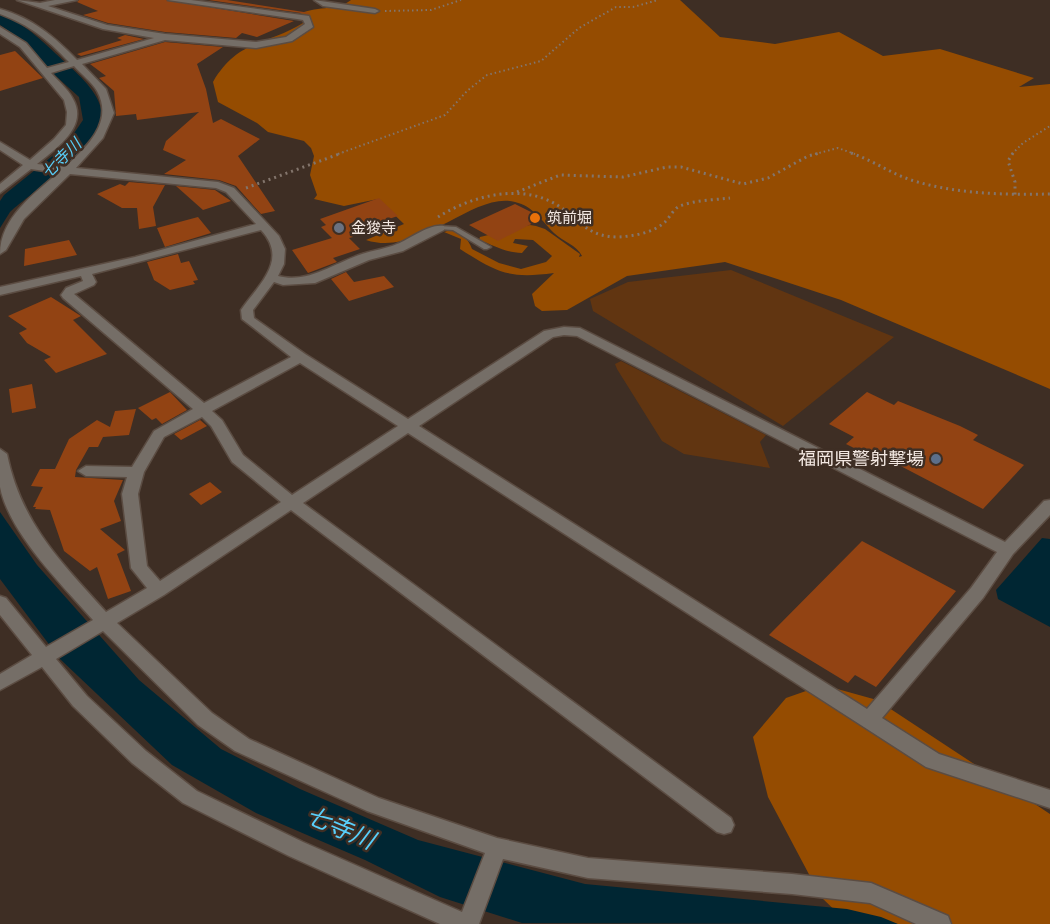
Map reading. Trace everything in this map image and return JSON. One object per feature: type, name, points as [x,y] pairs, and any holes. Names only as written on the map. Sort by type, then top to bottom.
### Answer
[{"type":"street","points":[[21,0],[106,27],[165,37],[256,45],[289,39],[310,25],[306,18],[297,16],[172,0]]},
{"type":"street","points":[[41,5],[73,0]]},
{"type":"street","points":[[318,0],[323,4],[375,11]]},
{"type":"street","points":[[0,11],[30,23],[101,89],[109,113],[99,137],[36,196],[15,222],[0,250]]},
{"type":"street","points":[[0,30],[23,45],[69,100],[71,125],[58,141],[32,165],[0,190]]},
{"type":"street","points":[[46,72],[165,37]]},
{"type":"street","points":[[0,145],[32,165],[218,185],[230,190],[273,236],[279,249],[278,264],[272,278],[247,310],[248,319],[300,357],[871,718],[933,760],[1050,799]]},
{"type":"street","points":[[0,291],[262,226]]},
{"type":"street","points":[[272,278],[284,281],[310,280],[365,257],[399,248],[435,230]]},
{"type":"street","points":[[84,271],[90,282],[70,291],[67,295],[217,423],[237,459],[291,502],[724,825]]},
{"type":"street","points":[[0,683],[158,590],[549,334],[564,331],[580,332],[1007,550]]},
{"type":"street","points":[[158,590],[139,568],[130,494],[136,472],[159,434],[300,357]]},
{"type":"street","points":[[0,454],[5,480],[20,516],[42,551],[105,622],[205,719],[242,745],[374,805],[496,854],[588,868],[792,884],[871,894],[940,924]]},
{"type":"street","points":[[86,471],[136,472]]},
{"type":"street","points":[[871,718],[976,593],[1007,550],[1050,505]]},
{"type":"street","points":[[0,603],[80,701],[123,741],[190,797],[296,849],[469,919],[496,854]]},
{"type":"lane","points":[[435,230],[454,228],[487,247]]},
{"type":"path","points":[[375,11],[431,10],[461,0]]},
{"type":"path","points":[[239,202],[246,187],[445,115],[467,91],[487,75],[541,61],[579,28],[616,7],[633,7],[658,0]]},
{"type":"path","points":[[1015,195],[1015,182],[1008,161],[1016,146],[1045,132],[1050,126]]},
{"type":"path","points":[[435,230],[431,222],[468,201],[517,192],[560,175],[623,177],[667,167],[681,167],[742,184],[768,178],[808,156],[838,148],[871,160],[908,179],[939,188],[1015,195],[1050,194]]},
{"type":"path","points":[[517,192],[560,207],[589,231],[606,237],[650,232],[662,225],[678,206],[730,198]]},
{"type":"shaded area","points":[[351,0],[680,0],[720,37],[775,44],[839,32],[883,56],[940,49],[1034,78],[1019,87],[1050,84],[1050,389],[841,300],[725,262],[627,276],[567,310],[542,311],[535,306],[532,294],[554,273],[526,275],[495,269],[460,249],[461,239],[444,232],[457,232],[465,237],[472,249],[499,263],[521,269],[546,262],[552,256],[533,240],[515,239],[513,243],[528,246],[522,253],[510,252],[479,240],[480,237],[530,225],[536,226],[545,229],[580,254],[579,257],[582,256],[577,249],[554,233],[532,210],[515,202],[499,201],[482,206],[406,240],[386,243],[366,240],[404,224],[378,199],[344,206],[314,199],[317,195],[310,175],[314,156],[311,148],[304,141],[268,132],[257,123],[218,102],[213,82],[223,68],[243,50],[303,23],[303,19],[298,15],[311,10],[339,6]]},
{"type":"shaded area","points":[[731,270],[894,337],[783,426],[593,311],[590,299],[628,282]]},
{"type":"shaded area","points":[[621,361],[766,435],[760,442],[770,468],[684,454],[662,441],[617,369],[615,364]]},
{"type":"shaded area","points":[[823,685],[877,700],[1050,814],[1050,924],[849,924],[821,897],[768,797],[753,737],[786,698]]},
{"type":"water","name":"七寺川","points":[[0,14],[28,29],[90,87],[98,101],[102,117],[99,128],[90,141],[64,168],[10,212],[0,228],[0,201],[4,195],[66,145],[83,120],[79,97],[19,38],[0,25]]},
{"type":"water","name":"七寺川","points":[[0,512],[37,565],[139,680],[221,749],[300,789],[418,840],[585,884],[847,909],[881,917],[898,924],[522,923],[440,897],[365,860],[256,813],[172,765],[60,659],[0,579]]},
{"type":"water","points":[[1042,538],[1050,539],[1050,627],[998,599],[996,590]]},
{"type":"building","points":[[79,0],[166,0],[294,21],[257,37],[242,33],[236,38],[165,32],[108,23],[83,15],[98,11],[77,2]]},
{"type":"building","points":[[208,0],[227,0],[310,13],[308,14]]},
{"type":"building","points":[[125,35],[144,39],[81,56],[77,54],[122,40],[117,38]]},
{"type":"building","points":[[165,42],[223,47],[197,64],[206,89],[213,123],[221,119],[260,139],[238,156],[275,211],[261,214],[236,186],[219,180],[164,174],[186,160],[163,150],[166,141],[199,112],[137,120],[136,114],[116,116],[114,91],[99,78],[106,76],[90,64]]},
{"type":"building","points":[[15,51],[43,78],[0,91],[0,55]]},
{"type":"building","points":[[129,182],[165,185],[153,207],[156,226],[139,229],[137,208],[122,208],[97,194],[120,184],[125,186]]},
{"type":"building","points":[[176,186],[215,190],[231,201],[203,210]]},
{"type":"building","points":[[379,198],[398,216],[349,232],[353,237],[349,238],[360,249],[333,258],[337,262],[308,273],[292,250],[332,238],[321,227],[326,225],[320,219]]},
{"type":"building","points":[[515,204],[543,218],[498,241],[469,225]]},
{"type":"building","points":[[198,217],[211,233],[165,247],[157,228]]},
{"type":"building","points":[[69,240],[77,255],[24,266],[25,249]]},
{"type":"building","points":[[178,254],[181,263],[189,261],[198,280],[193,281],[195,284],[170,290],[154,280],[147,262]]},
{"type":"building","points":[[346,272],[354,282],[384,276],[394,287],[349,301],[331,279]]},
{"type":"building","points":[[51,297],[81,316],[73,320],[107,354],[56,373],[44,360],[51,357],[27,343],[19,333],[27,329],[8,316]]},
{"type":"building","points":[[32,384],[36,408],[12,413],[9,389]]},
{"type":"building","points":[[170,392],[187,410],[162,424],[156,418],[152,420],[138,408]]},
{"type":"building","points":[[867,392],[894,405],[898,401],[960,426],[978,435],[973,440],[1024,465],[983,509],[891,461],[888,465],[846,444],[854,437],[829,424]]},
{"type":"building","points":[[136,409],[129,435],[103,437],[98,447],[89,447],[76,470],[75,477],[123,480],[114,501],[121,521],[100,529],[125,550],[117,554],[131,591],[108,599],[97,567],[90,571],[64,551],[50,510],[33,507],[43,487],[31,486],[40,469],[55,469],[69,439],[97,420],[110,427],[115,411]]},
{"type":"building","points":[[200,420],[207,426],[181,440],[174,434]]},
{"type":"building","points":[[210,482],[222,492],[201,505],[189,494]]},
{"type":"building","points":[[862,541],[956,591],[876,687],[855,675],[848,683],[769,635]]},
{"type":"place","name":"筑前堀","points":[[535,218]]},
{"type":"place","name":"金狻寺","points":[[339,228]]},
{"type":"place","name":"福岡県警射撃場","points":[[936,459]]}]
